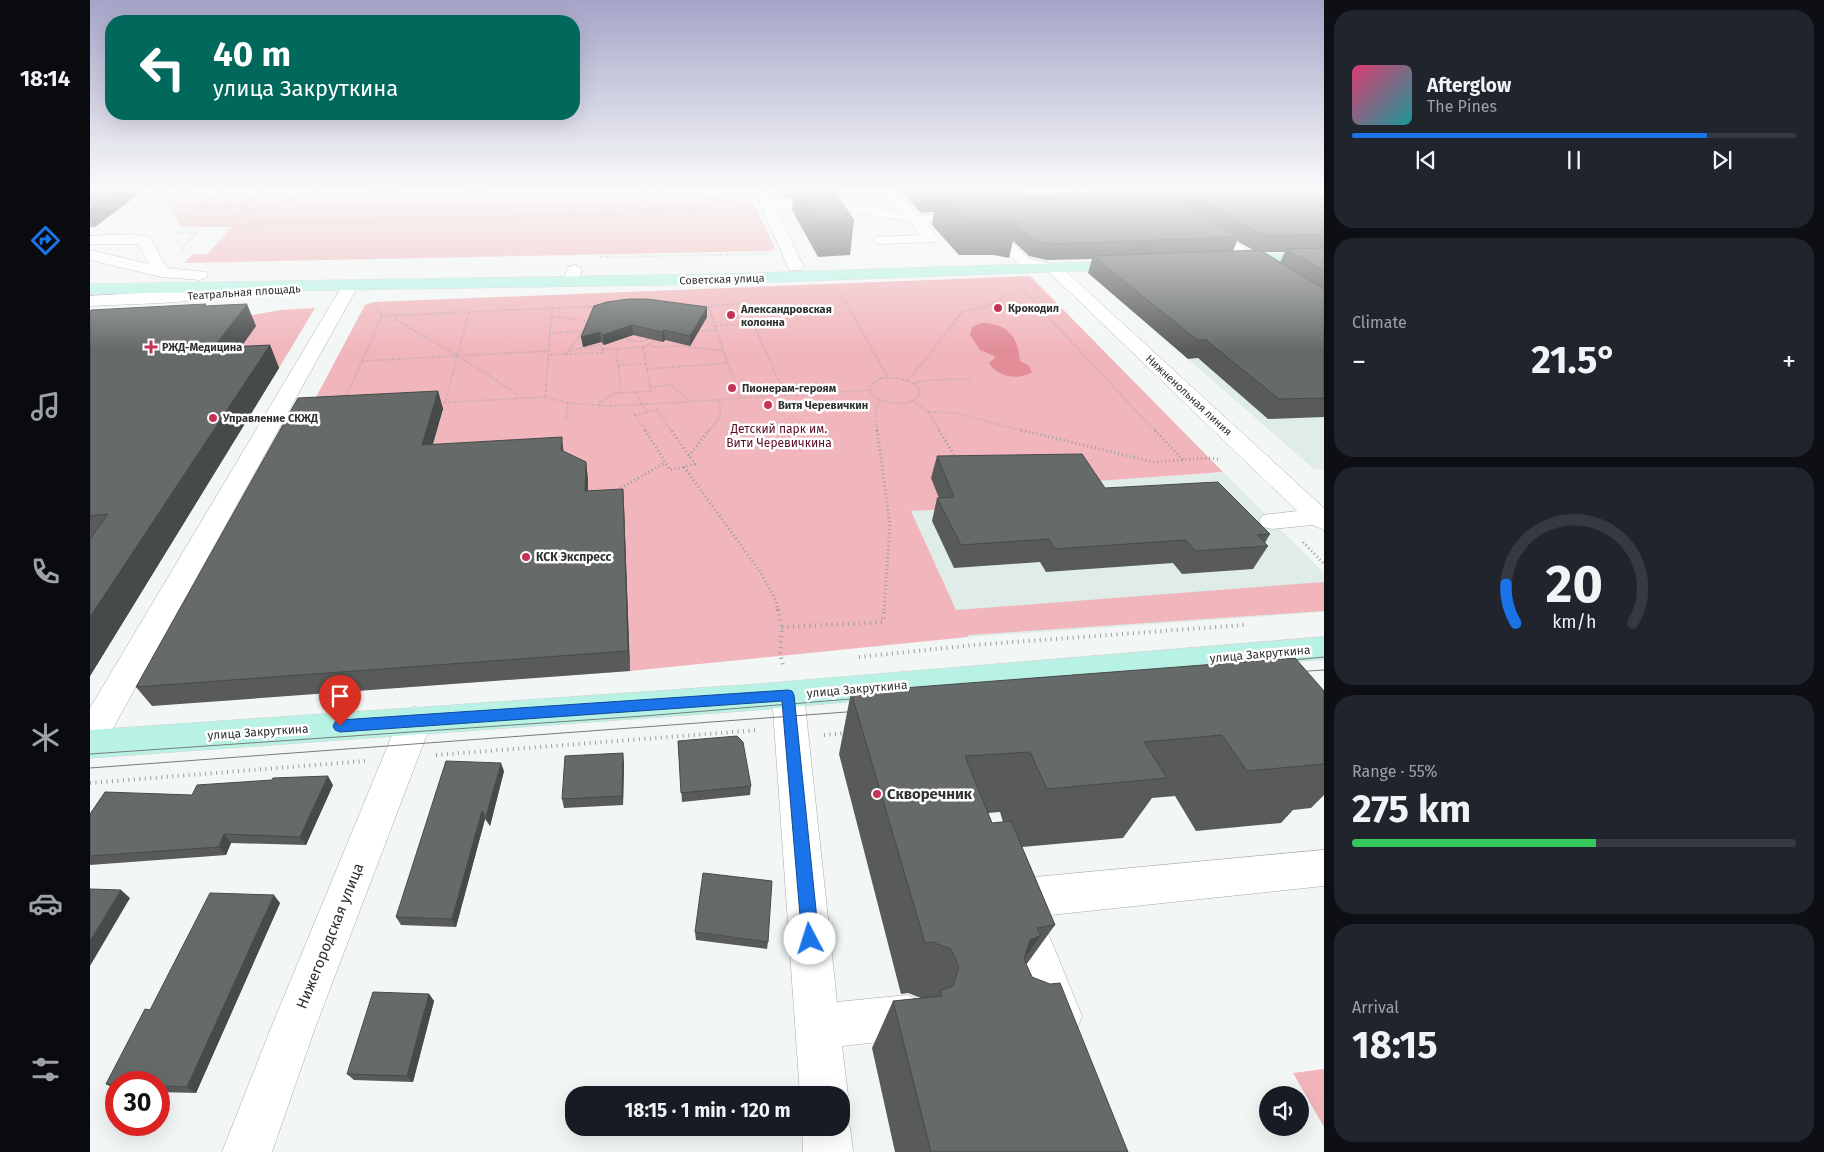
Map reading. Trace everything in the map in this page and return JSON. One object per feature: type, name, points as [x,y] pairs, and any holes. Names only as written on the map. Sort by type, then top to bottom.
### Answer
[{"type":"main road","points":[[1249,257],[1324,250]]},
{"type":"main road","points":[[1221,258],[1324,257]]},
{"type":"main road","name":"Советская улица","points":[[200,275],[572,276],[1053,268],[1139,261],[1023,261],[796,267],[572,276],[350,286],[306,287]]},
{"type":"main road","name":"Театральная площадь","points":[[90,277],[200,275]]},
{"type":"main road","name":"Театральная площадь","points":[[90,289],[306,287]]},
{"type":"main road","name":"улица Закруткина","points":[[90,744],[416,721],[785,680],[1219,657],[1324,648]]},
{"type":"street","points":[[147,244],[161,272]]},
{"type":"street","points":[[784,244],[796,267]]},
{"type":"street","points":[[1005,244],[1023,261],[1053,268]]},
{"type":"street","points":[[1228,244],[1324,303]]},
{"type":"street","name":"Театральная площадь","points":[[90,255],[161,272],[200,275]]},
{"type":"street","name":"Нижненольная линия","points":[[1053,268],[1322,519]]},
{"type":"street","points":[[90,738],[350,286]]},
{"type":"street","name":"Театральная площадь","points":[[90,301],[162,298],[306,287]]},
{"type":"street","points":[[1272,521],[1322,519]]},
{"type":"street","points":[[1219,657],[1239,684]]},
{"type":"street","points":[[785,680],[792,737],[823,1086]]},
{"type":"street","name":"Нижегородская улица","points":[[247,1152],[293,1028],[416,721]]},
{"type":"street","points":[[1074,1050],[1038,1005],[1014,899],[1324,868]]},
{"type":"street","points":[[818,1026],[907,1017]]},
{"type":"street","points":[[827,1136],[828,1152]]},
{"type":"path","points":[[180,260],[185,254]]},
{"type":"path","points":[[600,258],[770,254]]},
{"type":"path","points":[[928,412],[957,413],[1030,433],[1153,462],[1183,460],[1020,286]]},
{"type":"path","points":[[907,380],[925,361],[962,312],[988,306],[1012,292]]},
{"type":"path","points":[[841,295],[888,378]]},
{"type":"path","points":[[697,307],[746,304],[785,395]]},
{"type":"path","points":[[565,354],[580,339],[591,316],[592,306]]},
{"type":"path","points":[[708,306],[740,398]]},
{"type":"path","points":[[344,400],[382,316],[552,308],[545,397]]},
{"type":"path","points":[[445,402],[469,312]]},
{"type":"path","points":[[397,315],[396,320],[457,355],[518,394],[517,399]]},
{"type":"path","points":[[552,316],[597,322]]},
{"type":"path","points":[[641,323],[642,319]]},
{"type":"path","points":[[568,351],[599,346],[602,349],[643,347],[655,340],[653,339],[657,334],[654,327],[640,324],[626,326],[620,322]]},
{"type":"path","points":[[641,323],[655,326],[660,331],[659,338],[641,341],[625,339],[620,335],[620,332],[626,326],[641,323]]},
{"type":"path","points":[[655,326],[660,324]]},
{"type":"path","points":[[715,326],[754,324]]},
{"type":"path","points":[[694,335],[695,331],[716,330]]},
{"type":"path","points":[[550,333],[583,331]]},
{"type":"path","points":[[679,342],[688,344],[692,341]]},
{"type":"path","points":[[649,344],[653,347],[681,346],[724,351]]},
{"type":"path","points":[[600,407],[599,403],[613,394],[651,391],[643,347]]},
{"type":"path","points":[[616,348],[621,393]]},
{"type":"path","points":[[549,355],[603,352],[602,349]]},
{"type":"path","points":[[362,361],[549,351]]},
{"type":"path","points":[[647,369],[728,363]]},
{"type":"path","points":[[618,365],[646,364]]},
{"type":"path","points":[[888,378],[907,380],[914,383],[920,391],[917,399],[897,404],[881,400],[871,394],[869,390],[871,383],[888,378]]},
{"type":"path","points":[[914,383],[932,380],[970,379]]},
{"type":"path","points":[[650,387],[671,385],[688,397],[689,402]]},
{"type":"path","points":[[436,403],[545,397],[568,403],[600,407],[869,390]]},
{"type":"path","points":[[635,392],[647,413]]},
{"type":"path","points":[[689,456],[720,415],[719,399]]},
{"type":"path","points":[[782,627],[883,622],[890,525],[878,444],[876,407],[881,400]]},
{"type":"path","points":[[912,401],[928,412],[958,462]]},
{"type":"path","points":[[566,420],[568,403]]},
{"type":"path","points":[[657,410],[689,456],[695,464],[670,470],[634,415],[657,410]]},
{"type":"path","points":[[617,490],[666,463]]},
{"type":"path","points":[[684,467],[761,574],[776,601],[782,627],[780,654],[785,680]]},
{"type":"path","points":[[90,783],[758,730],[792,737],[851,732]]},
{"type":"shaded area","points":[[981,323],[998,326],[1010,333],[1017,345],[1020,361],[1028,365],[1032,372],[1015,377],[997,372],[989,363],[995,358],[994,356],[980,350],[970,335],[972,327]]},
{"type":"shaded area","points":[[1324,330],[1324,469],[1315,470],[1188,359],[1287,353]]},
{"type":"shaded area","points":[[1223,472],[1324,573],[1324,612],[968,637],[910,511],[1072,503],[1096,481]]},
{"type":"green space","points":[[216,244],[773,244],[775,248],[770,251],[184,263],[193,254],[207,254]]},
{"type":"green space","name":"Детский парк им. Вити Черевичкина","points":[[1030,276],[1223,472],[1097,481],[1072,503],[911,511],[956,610],[1324,582],[1324,611],[968,635],[968,637],[630,671],[341,692],[414,511],[443,410],[306,416],[365,305],[373,302]]},
{"type":"green space","points":[[315,308],[279,368],[248,370],[236,353],[255,326],[230,319],[280,310]]},
{"type":"green space","points":[[1324,1069],[1324,1127],[1309,1101],[1309,1086],[1300,1086],[1293,1073]]},
{"type":"building","points":[[1324,248],[1324,271],[1286,249]]},
{"type":"building","points":[[1260,250],[1324,289],[1324,398],[1279,399],[1206,340],[1197,340],[1093,256]]},
{"type":"building","points":[[629,299],[647,299],[707,307],[690,336],[632,325],[603,335],[600,332],[581,337],[594,306]]},
{"type":"building","points":[[206,304],[204,306],[247,304],[213,348],[270,345],[90,617],[90,539],[108,514],[90,516],[90,311]]},
{"type":"building","points":[[438,391],[422,445],[562,437],[561,450],[586,462],[585,491],[623,489],[628,651],[136,687],[298,398]]},
{"type":"building","points":[[1082,454],[1105,488],[1218,482],[1270,534],[1257,535],[1268,546],[1195,551],[1186,540],[1055,549],[1049,539],[961,545],[937,498],[954,497],[937,456]]},
{"type":"building","points":[[1295,658],[1324,691],[1324,764],[1247,771],[1222,735],[1144,742],[1167,778],[1047,789],[1030,752],[965,756],[992,823],[1011,821],[1055,925],[1037,928],[1041,935],[1030,940],[1024,959],[1032,977],[1050,984],[1060,983],[1128,1152],[931,1152],[893,1001],[942,996],[940,991],[953,986],[959,967],[951,949],[932,942],[925,943],[851,692]]},
{"type":"building","points":[[737,736],[743,742],[751,786],[681,793],[678,741]]},
{"type":"building","points":[[623,753],[622,796],[562,799],[565,756]]},
{"type":"building","points":[[446,761],[501,763],[486,817],[482,811],[452,919],[396,917]]},
{"type":"building","points":[[328,776],[300,837],[224,834],[219,847],[90,856],[90,814],[105,792],[192,795],[197,785],[272,780],[273,778]]},
{"type":"building","points":[[703,873],[772,881],[768,942],[695,932]]},
{"type":"building","points":[[90,889],[121,890],[90,941]]},
{"type":"building","points":[[210,893],[274,895],[187,1087],[170,1086],[170,1071],[113,1071],[145,1009],[150,1010]]},
{"type":"building","points":[[373,992],[429,994],[407,1076],[347,1074]]},
{"type":"tram line","points":[[1282,661],[1324,657]]},
{"type":"tram line","points":[[1294,672],[1324,670]]},
{"type":"tram line","points":[[90,754],[644,716],[863,698]]},
{"type":"tram line","points":[[90,768],[860,711]]},
{"type":"place","name":"Крокодил","points":[[998,308]]},
{"type":"place","name":"Александровская колонна","points":[[731,315]]},
{"type":"place","name":"РЖД-Медицина","points":[[151,347]]},
{"type":"place","name":"Пионерам-героям","points":[[732,388]]},
{"type":"place","name":"Витя Черевичкин","points":[[768,405]]},
{"type":"place","name":"Управление СКЖД","points":[[213,418]]},
{"type":"place","name":"КСК Экспресс","points":[[526,557]]},
{"type":"place","name":"Скворечник","points":[[877,794]]},
{"type":"route","points":[[340,726],[788,695],[810,939]]}]
